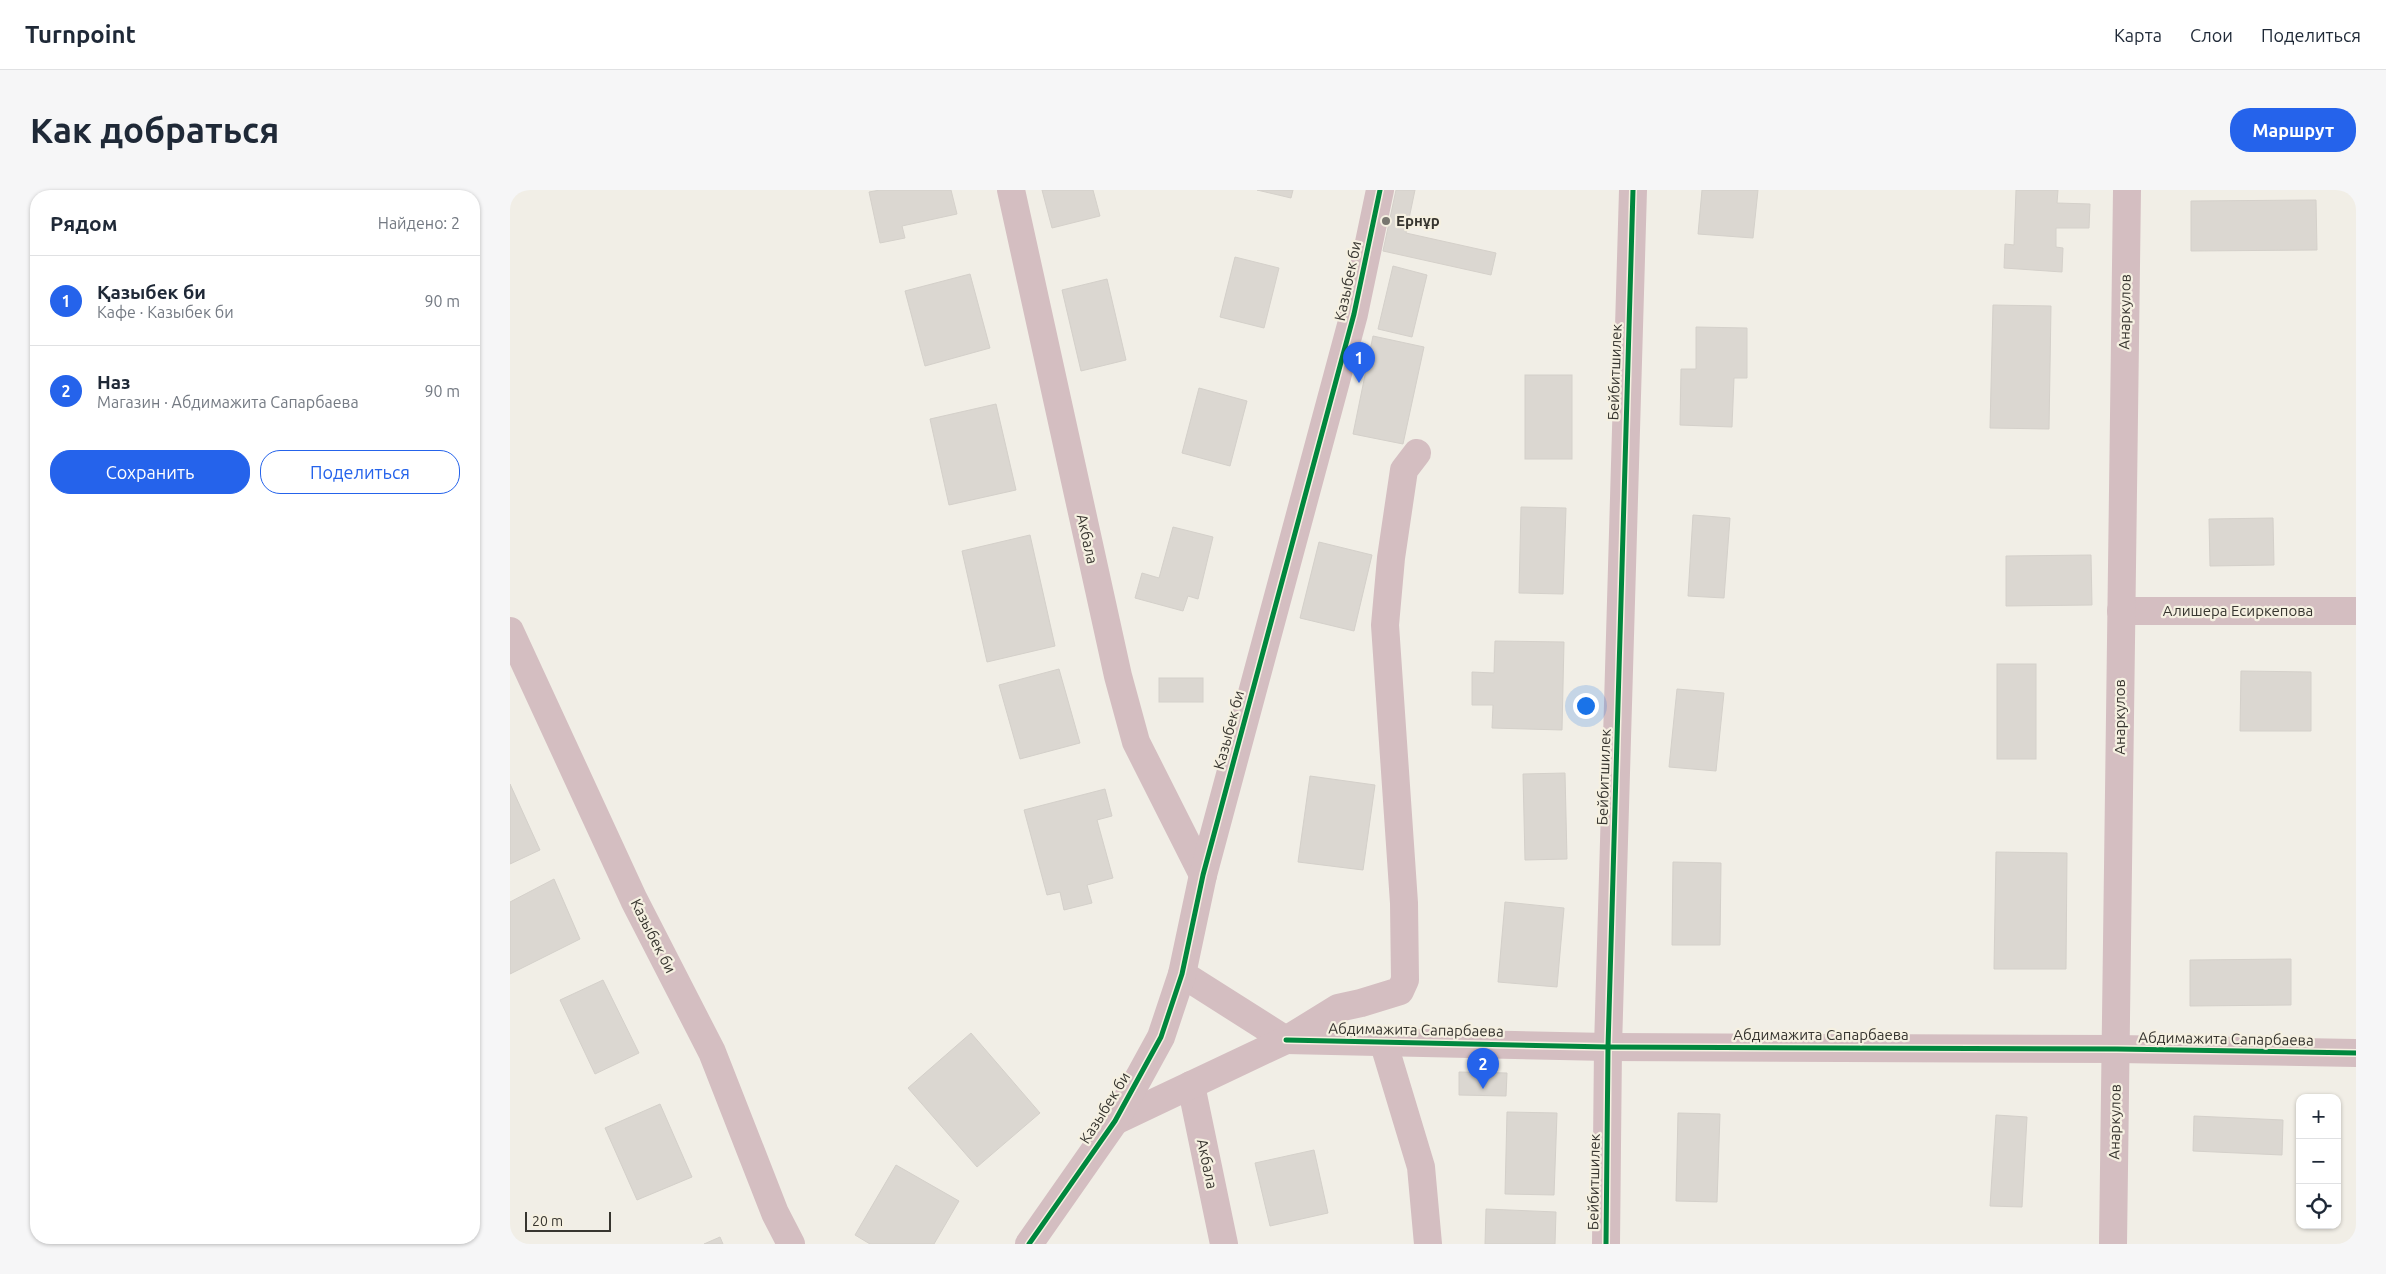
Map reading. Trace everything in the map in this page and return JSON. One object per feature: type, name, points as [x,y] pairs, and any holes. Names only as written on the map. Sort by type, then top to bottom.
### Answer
[{"type":"street","name":"Акбала","points":[[1011,190],[1118,676],[1136,742],[1203,875]]},
{"type":"street","name":"Казыбек би","points":[[1029,1244],[1115,1121],[1161,1037],[1182,974],[1203,875],[1354,314],[1380,190]]},
{"type":"street","name":"Бейбитшилек","points":[[1606,1244],[1608,1047],[1633,190]]},
{"type":"street","name":"Анаркулов","points":[[2113,1244],[2127,190]]},
{"type":"street","points":[[1115,1121],[1286,1040],[1338,1008],[1400,991],[1405,980],[1404,903],[1386,624],[1391,558],[1404,470],[1417,452]]},
{"type":"street","name":"Алишера Есиркепова","points":[[2121,611],[2356,611]]},
{"type":"street","name":"Казыбек би","points":[[510,631],[634,900],[712,1052],[776,1213],[791,1244]]},
{"type":"street","points":[[1182,974],[1286,1040]]},
{"type":"street","name":"Абдимажита Сапарбаева","points":[[1286,1040],[1608,1047],[2117,1050],[2356,1054]]},
{"type":"street","points":[[1383,1041],[1421,1166],[1428,1244]]},
{"type":"street","name":"Акбала","points":[[1191,1085],[1224,1244]]},
{"type":"building","points":[[880,190],[951,190],[957,214],[902,226],[905,238],[880,243],[869,192]]},
{"type":"building","points":[[1042,190],[1093,190],[1100,216],[1052,228]]},
{"type":"building","points":[[1257,190],[1293,190],[1291,198]]},
{"type":"building","points":[[1396,190],[1415,190],[1406,233],[1496,253],[1491,275],[1383,251]]},
{"type":"building","points":[[1702,190],[1758,190],[1753,238],[1698,234]]},
{"type":"building","points":[[2016,190],[2058,190],[2057,203],[2090,204],[2089,228],[2056,228],[2056,247],[2063,248],[2062,272],[2004,268],[2005,244],[2014,245]]},
{"type":"building","points":[[2316,200],[2317,250],[2191,251],[2191,201]]},
{"type":"building","points":[[1235,257],[1279,268],[1264,328],[1220,317]]},
{"type":"building","points":[[1393,266],[1427,275],[1412,337],[1378,329]]},
{"type":"building","points":[[970,274],[990,348],[925,366],[905,291]]},
{"type":"building","points":[[1107,279],[1126,360],[1081,371],[1062,290]]},
{"type":"building","points":[[1993,305],[2051,306],[2049,429],[1990,428]]},
{"type":"building","points":[[1696,327],[1747,328],[1747,378],[1734,378],[1732,427],[1680,425],[1681,369],[1696,369]]},
{"type":"building","points":[[1373,336],[1424,347],[1403,444],[1353,434]]},
{"type":"building","points":[[1525,375],[1572,375],[1572,459],[1525,459]]},
{"type":"building","points":[[1199,388],[1247,401],[1230,466],[1182,453]]},
{"type":"building","points":[[996,404],[1016,490],[949,505],[930,419]]},
{"type":"building","points":[[1521,507],[1566,508],[1563,594],[1519,593]]},
{"type":"building","points":[[1693,515],[1730,518],[1724,598],[1688,596]]},
{"type":"building","points":[[2273,518],[2274,565],[2210,566],[2209,519]]},
{"type":"building","points":[[1173,527],[1213,537],[1198,599],[1188,596],[1183,611],[1135,598],[1142,573],[1159,578]]},
{"type":"building","points":[[1030,535],[1055,646],[987,662],[962,551]]},
{"type":"building","points":[[1319,542],[1372,555],[1354,631],[1300,618]]},
{"type":"building","points":[[2091,555],[2092,605],[2006,606],[2006,556]]},
{"type":"building","points":[[1495,641],[1564,642],[1562,730],[1492,728],[1493,705],[1472,705],[1472,672],[1494,673]]},
{"type":"building","points":[[1997,664],[2036,664],[2036,759],[1997,759]]},
{"type":"building","points":[[1059,669],[1080,743],[1020,759],[999,685]]},
{"type":"building","points":[[2241,671],[2311,672],[2311,731],[2240,731]]},
{"type":"building","points":[[1159,678],[1203,678],[1203,702],[1159,702]]},
{"type":"building","points":[[1677,689],[1724,693],[1716,771],[1669,767]]},
{"type":"building","points":[[1565,773],[1567,859],[1525,860],[1523,774]]},
{"type":"building","points":[[1310,776],[1375,785],[1363,870],[1298,862]]},
{"type":"building","points":[[510,784],[540,850],[510,864]]},
{"type":"building","points":[[1105,789],[1112,816],[1097,820],[1113,878],[1087,885],[1092,903],[1064,910],[1060,892],[1047,895],[1024,810]]},
{"type":"building","points":[[1996,852],[2067,853],[2066,969],[1994,969]]},
{"type":"building","points":[[1673,862],[1721,863],[1720,945],[1672,945]]},
{"type":"building","points":[[554,879],[580,939],[510,974],[510,902]]},
{"type":"building","points":[[1505,902],[1564,908],[1557,987],[1498,982]]},
{"type":"building","points":[[2291,959],[2291,1005],[2190,1006],[2190,960]]},
{"type":"building","points":[[603,980],[639,1053],[595,1074],[560,1000]]},
{"type":"building","points":[[971,1033],[1040,1113],[977,1167],[908,1088]]},
{"type":"building","points":[[1459,1072],[1507,1073],[1506,1096],[1459,1095]]},
{"type":"building","points":[[660,1104],[692,1177],[637,1200],[605,1128]]},
{"type":"building","points":[[1507,1112],[1557,1113],[1554,1195],[1505,1194]]},
{"type":"building","points":[[1678,1113],[1720,1114],[1717,1202],[1676,1201]]},
{"type":"building","points":[[1996,1115],[2027,1117],[2022,1207],[1990,1206]]},
{"type":"building","points":[[2194,1116],[2283,1120],[2282,1155],[2193,1151]]},
{"type":"building","points":[[1314,1150],[1328,1213],[1270,1226],[1255,1163]]},
{"type":"building","points":[[896,1165],[959,1201],[934,1244],[870,1244],[855,1235]]},
{"type":"building","points":[[1486,1209],[1556,1212],[1555,1244],[1485,1244]]},
{"type":"building","points":[[720,1237],[723,1244],[704,1244]]},
{"type":"cycle path","points":[[1029,1244],[1115,1121],[1161,1037],[1182,974],[1203,875],[1354,314],[1380,190]]},
{"type":"cycle path","points":[[1606,1244],[1608,1047],[1633,190]]},
{"type":"cycle path","points":[[1286,1040],[1608,1047],[2117,1049],[2356,1053]]},
{"type":"place","name":"Ернұр","points":[[1386,221]]},
{"type":"place","name":"Қазыбек би","points":[[1359,383]]},
{"type":"place","name":"Наз","points":[[1483,1089]]}]
